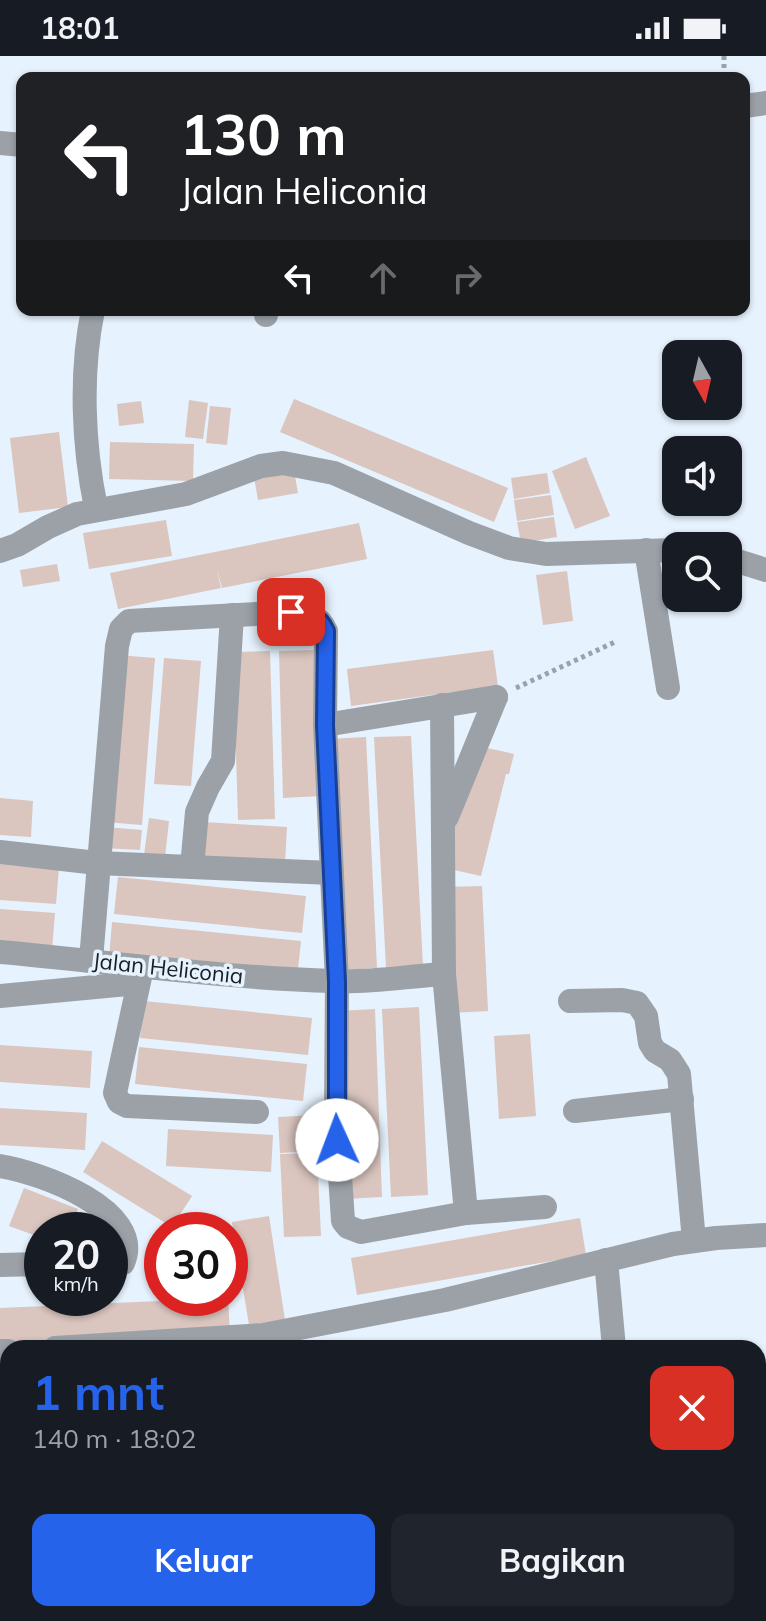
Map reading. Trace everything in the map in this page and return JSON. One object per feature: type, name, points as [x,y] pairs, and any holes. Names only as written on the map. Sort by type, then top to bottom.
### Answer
[{"type":"street","points":[[92,316],[86,371],[91,482],[96,508]]},
{"type":"street","points":[[0,551],[96,508],[186,494],[261,466],[283,463],[334,473],[509,548],[546,554],[662,550]]},
{"type":"street","points":[[646,550],[668,688]]},
{"type":"street","points":[[742,562],[766,570]]},
{"type":"street","points":[[91,960],[97,863],[121,629],[129,621],[303,612],[314,615],[326,631],[325,725],[337,982],[336,1114],[343,1221],[348,1227],[361,1232],[466,1213],[545,1207]]},
{"type":"street","points":[[192,867],[197,812],[223,761],[232,615]]},
{"type":"street","points":[[325,725],[496,697]]},
{"type":"street","points":[[443,828],[496,697]]},
{"type":"street","points":[[442,705],[444,974],[466,1213]]},
{"type":"street","points":[[0,852],[97,863],[332,873]]},
{"type":"street","name":"Jalan Heliconia","points":[[0,952],[91,960],[140,975],[337,982],[444,974]]},
{"type":"street","points":[[0,996],[140,975],[115,1093],[119,1102],[127,1106],[257,1112]]},
{"type":"street","points":[[570,1001],[622,1000],[637,1003],[646,1016],[650,1043],[655,1051],[670,1060],[679,1074],[694,1241]]},
{"type":"street","points":[[575,1111],[682,1099]]},
{"type":"street","points":[[0,1166],[23,1170],[73,1191],[107,1212]]},
{"type":"street","points":[[277,1340],[694,1241],[766,1235]]},
{"type":"street","points":[[606,1260],[613,1340]]},
{"type":"street","points":[[0,1265],[24,1264]]},
{"type":"path","points":[[496,697],[617,641]]},
{"type":"building","points":[[294,399],[508,488],[494,522],[280,432]]},
{"type":"building","points":[[189,400],[208,403],[203,439],[185,437]]},
{"type":"building","points":[[141,401],[144,423],[119,426],[117,404]]},
{"type":"building","points":[[210,406],[231,408],[227,445],[206,443]]},
{"type":"building","points":[[59,432],[68,507],[19,513],[10,438]]},
{"type":"building","points":[[110,442],[194,444],[193,481],[109,479]]},
{"type":"building","points":[[586,457],[610,516],[575,529],[552,471]]},
{"type":"building","points":[[293,465],[298,493],[258,500],[253,471]]},
{"type":"building","points":[[547,473],[550,493],[514,499],[511,478]]},
{"type":"building","points":[[551,495],[554,515],[517,521],[514,500]]},
{"type":"building","points":[[554,517],[557,537],[521,543],[517,522]]},
{"type":"building","points":[[166,520],[172,556],[89,569],[83,533]]},
{"type":"building","points":[[359,523],[367,559],[222,588],[217,569],[221,588],[118,609],[110,573]]},
{"type":"building","points":[[57,564],[60,581],[23,587],[20,570]]},
{"type":"building","points":[[567,571],[573,621],[543,625],[536,575]]},
{"type":"building","points":[[316,650],[321,796],[283,798],[279,651]]},
{"type":"building","points":[[493,650],[498,686],[351,706],[347,669]]},
{"type":"building","points":[[270,651],[275,819],[238,820],[233,652]]},
{"type":"building","points":[[118,655],[155,658],[142,825],[105,822]]},
{"type":"building","points":[[164,658],[201,661],[191,786],[154,784]]},
{"type":"building","points":[[411,736],[423,966],[386,968],[374,737]]},
{"type":"building","points":[[366,737],[377,968],[340,970],[329,739]]},
{"type":"building","points":[[478,746],[514,754],[509,774],[506,774],[481,876],[445,868],[469,766]]},
{"type":"building","points":[[0,798],[33,801],[31,837],[0,835]]},
{"type":"building","points":[[149,818],[169,821],[165,857],[144,855]]},
{"type":"building","points":[[204,822],[287,827],[285,863],[201,859]]},
{"type":"building","points":[[105,827],[142,830],[140,850],[104,848]]},
{"type":"building","points":[[0,863],[59,867],[56,904],[0,900]]},
{"type":"building","points":[[118,877],[306,896],[302,933],[114,914]]},
{"type":"building","points":[[482,886],[488,1011],[451,1013],[445,887]]},
{"type":"building","points":[[0,909],[55,913],[52,950],[0,946]]},
{"type":"building","points":[[112,922],[301,941],[297,978],[109,959]]},
{"type":"building","points":[[144,1001],[312,1018],[308,1055],[140,1038]]},
{"type":"building","points":[[419,1007],[428,1195],[391,1197],[382,1009]]},
{"type":"building","points":[[375,1009],[382,1197],[345,1199],[338,1011]]},
{"type":"building","points":[[530,1034],[536,1116],[499,1119],[494,1036]]},
{"type":"building","points":[[0,1045],[92,1051],[90,1088],[0,1082]]},
{"type":"building","points":[[139,1047],[307,1064],[303,1101],[135,1084]]},
{"type":"building","points":[[0,1108],[87,1113],[85,1150],[0,1145]]},
{"type":"building","points":[[316,1115],[317,1151],[280,1153],[278,1117]]},
{"type":"building","points":[[168,1129],[273,1135],[271,1172],[166,1166]]},
{"type":"building","points":[[102,1141],[192,1196],[182,1212],[148,1212],[83,1172]]},
{"type":"building","points":[[317,1153],[321,1236],[284,1237],[280,1154]]},
{"type":"building","points":[[24,1188],[78,1209],[77,1212],[24,1212],[24,1231],[9,1226]]},
{"type":"building","points":[[269,1216],[285,1320],[249,1325],[248,1219]]},
{"type":"building","points":[[580,1218],[586,1255],[357,1295],[351,1258]]},
{"type":"building","points":[[128,1302],[144,1302],[144,1316],[229,1316],[230,1333],[84,1340],[0,1340],[0,1308],[24,1307],[24,1316],[128,1316]]},
{"type":"route","points":[[291,612],[314,615],[326,631],[325,725],[337,982],[337,1140]]}]
